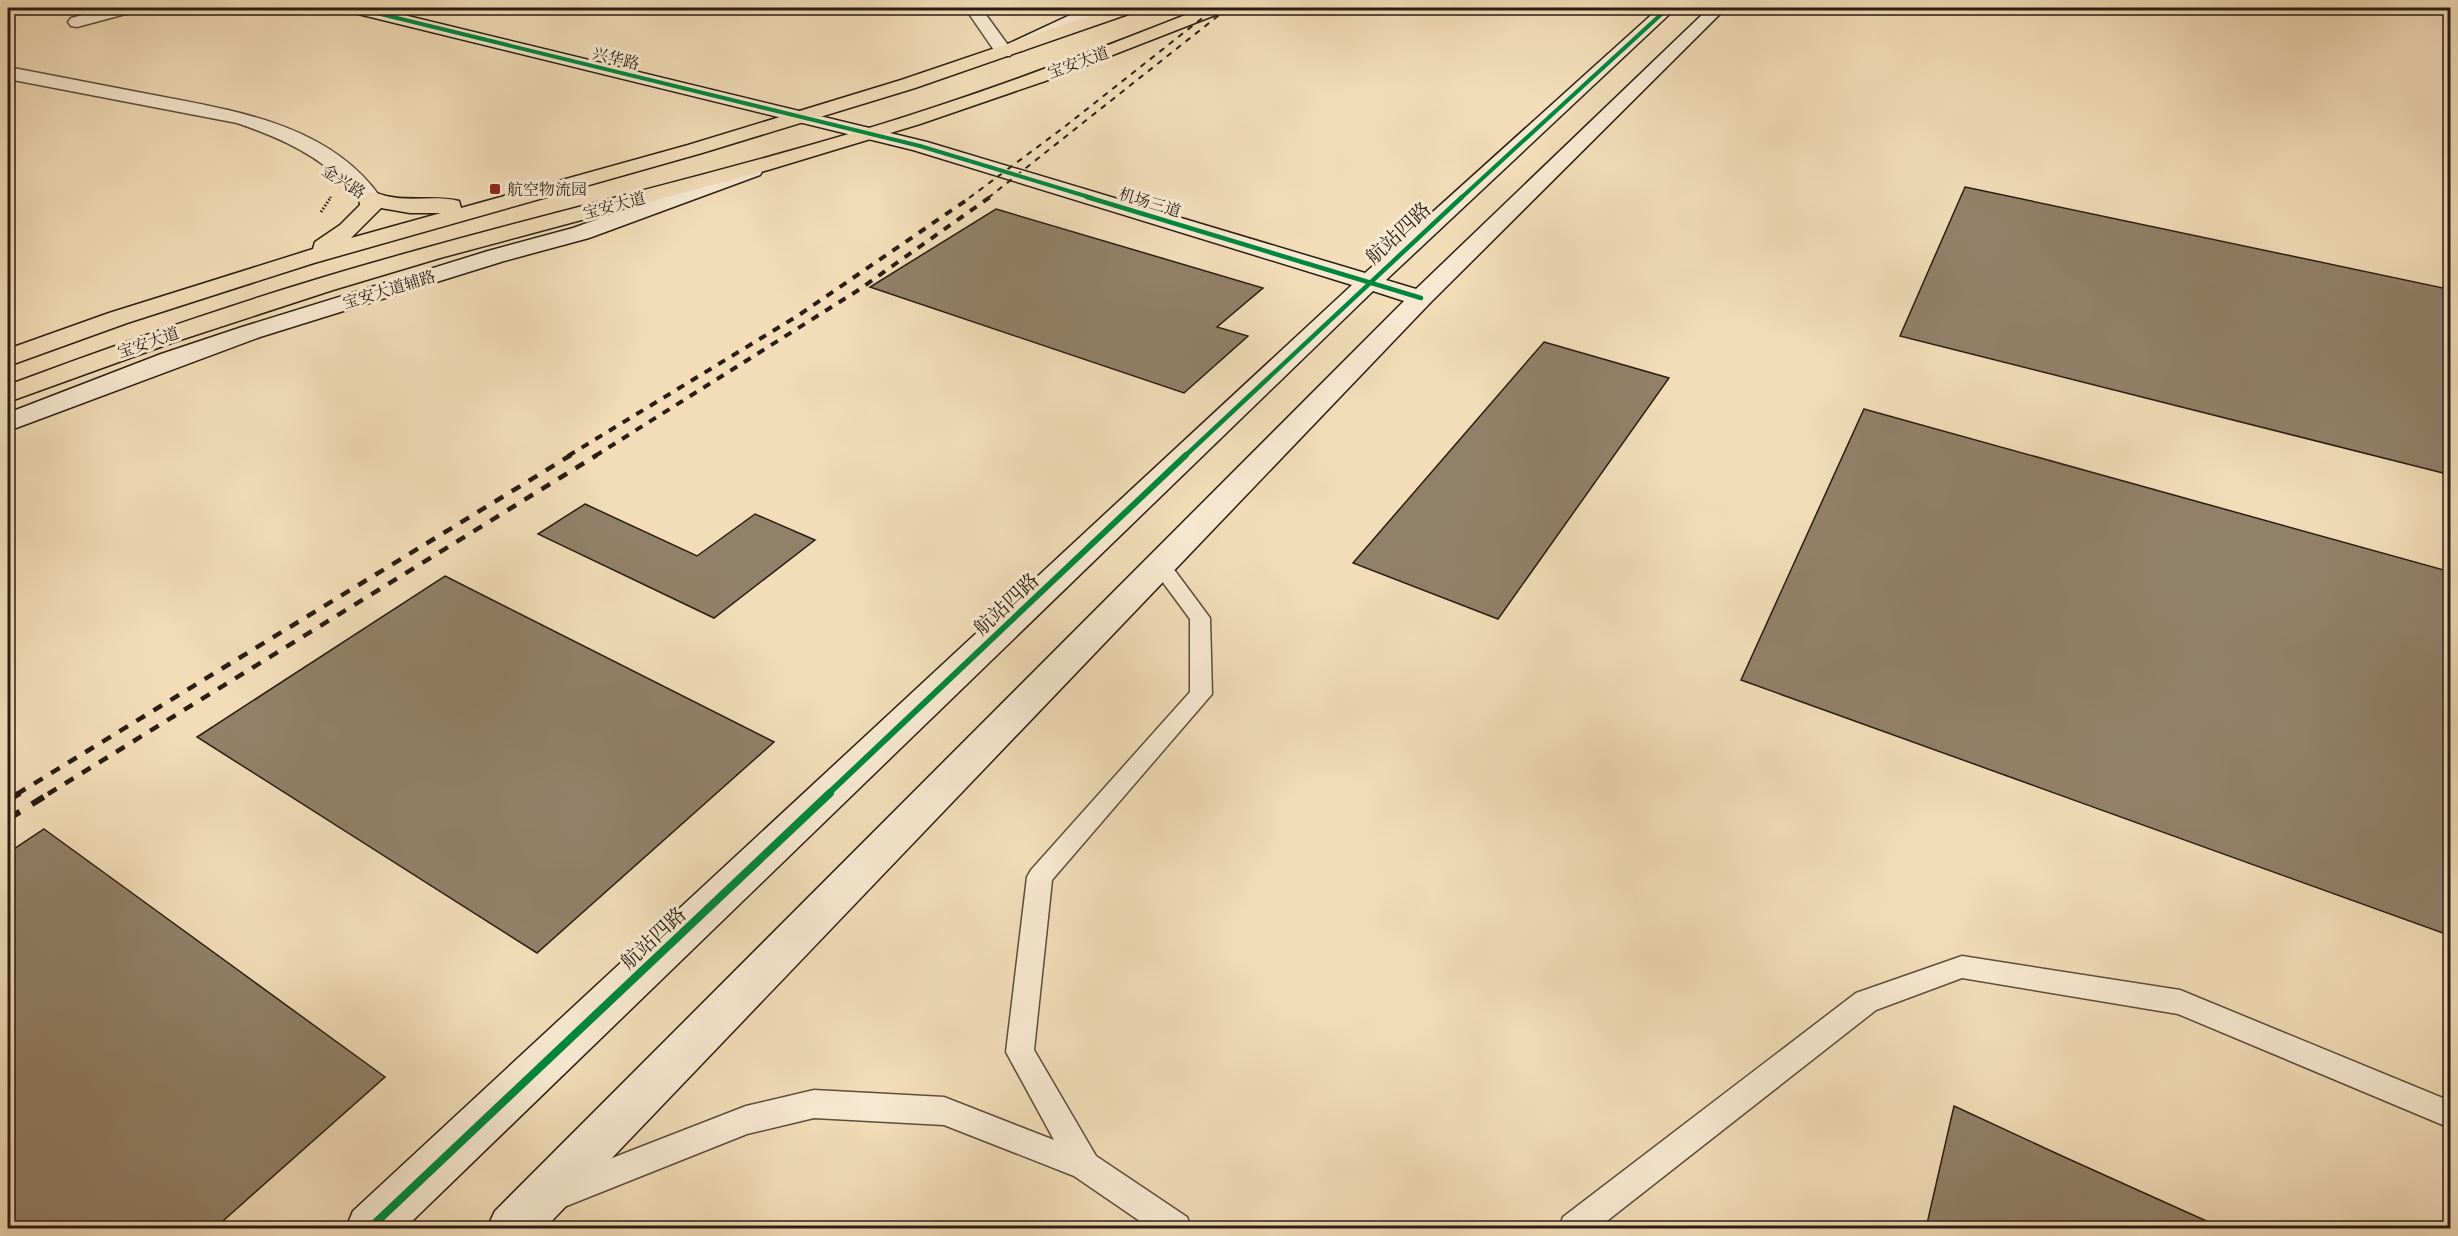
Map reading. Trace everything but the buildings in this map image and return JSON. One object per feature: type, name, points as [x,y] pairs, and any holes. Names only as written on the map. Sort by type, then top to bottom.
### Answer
[{"type":"main road","name":"宝安大道","points":[[8,358],[118,318],[306,258],[800,117],[1004,52],[1128,8]]},
{"type":"main road","name":"宝安大道","points":[[8,394],[161,338],[430,253],[774,162],[870,134],[1027,81],[1217,8]]},
{"type":"main road","points":[[306,258],[348,230],[371,206],[370,198],[386,203],[430,207],[494,205]]},
{"type":"street","points":[[77,22],[127,8]]},
{"type":"street","name":"兴华路","points":[[356,8],[870,134]]},
{"type":"street","points":[[973,8],[1004,52],[1098,8]]},
{"type":"street","name":"航站四路","points":[[370,1228],[1369,282],[1668,8]]},
{"type":"street","points":[[512,1228],[1421,298],[1718,8]]},
{"type":"street","name":"金兴路","points":[[8,73],[242,118],[266,126],[310,145],[328,157],[345,169],[370,198]]},
{"type":"street","name":"金兴路","points":[[8,91],[212,131],[266,144],[304,157],[329,169],[370,198]]},
{"type":"street","name":"机场三道","points":[[870,134],[931,150],[1421,298]]},
{"type":"street","name":"宝安大道辅路","points":[[8,423],[170,360],[251,332],[581,233],[774,162]]},
{"type":"lane","points":[[1085,1166],[1020,1052],[1040,877],[1201,694],[1200,618],[1160,565]]},
{"type":"lane","points":[[1574,1228],[1866,1001],[1962,967],[2180,1002],[2451,1114]]},
{"type":"lane","points":[[538,1202],[746,1120],[814,1104],[944,1111],[1085,1166],[1176,1228]]},
{"type":"path","points":[[321,212],[336,188]]},
{"type":"railway","points":[[969,198],[1063,128],[1215,8]]},
{"type":"railway","points":[[988,198],[1228,8]]},
{"type":"railway","points":[[568,456],[799,315],[971,197]]},
{"type":"railway","points":[[595,456],[857,291],[990,197]]},
{"type":"railway","points":[[17,794],[571,455]]},
{"type":"railway","points":[[48,794],[597,455]]},
{"type":"railway","points":[[8,800],[20,793]]},
{"type":"railway","points":[[8,819],[50,793]]},
{"type":"cycle path","points":[[356,8],[920,146],[1421,298]]},
{"type":"cycle path","points":[[370,1228],[1369,282],[1668,8]]},
{"type":"place","name":"航空物流园","points":[[495,189]]}]
